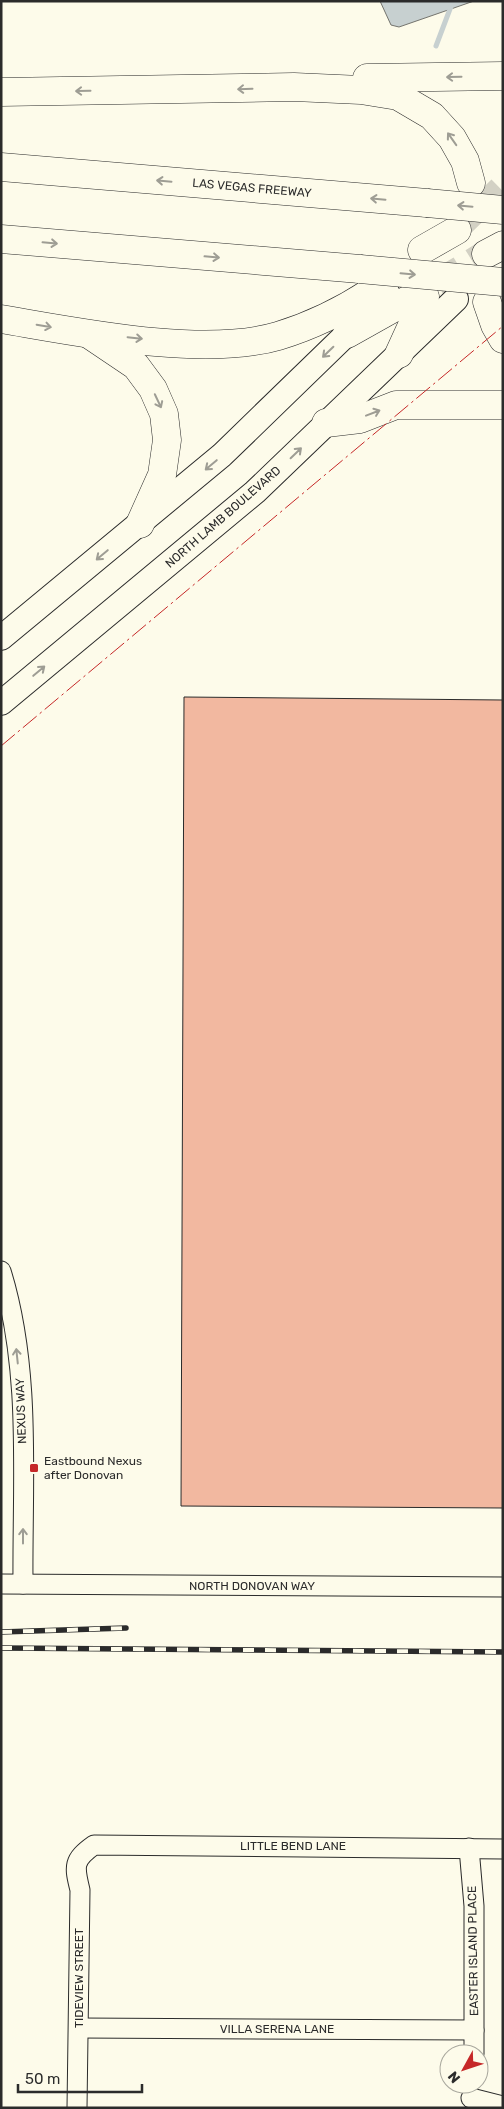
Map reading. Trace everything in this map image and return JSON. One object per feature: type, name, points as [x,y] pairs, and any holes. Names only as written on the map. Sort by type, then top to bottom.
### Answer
[{"type":"highway","points":[[294,87],[364,78],[503,76]]},
{"type":"highway","points":[[1,92],[294,87],[361,90],[398,96],[432,116],[452,138],[465,162],[471,183]]},
{"type":"highway","name":"LAS VEGAS FREEWAY","points":[[1,167],[503,210]]},
{"type":"highway","points":[[1,239],[391,290]]},
{"type":"highway","points":[[1,319],[86,333],[179,343],[228,343],[276,336],[317,322],[391,290],[497,266],[495,325],[503,339]]},
{"type":"highway","points":[[347,334],[391,290]]},
{"type":"highway","points":[[391,290],[399,354]]},
{"type":"highway","points":[[86,333],[136,366],[152,389],[164,414],[167,440],[162,475],[140,524]]},
{"type":"highway","points":[[326,423],[360,419],[396,406],[503,405]]},
{"type":"main road","name":"NORTH LAMB BOULEVARD","points":[[1,703],[255,492],[456,299]]},
{"type":"main road","points":[[1,638],[222,455],[347,334]]},
{"type":"street","name":"NEXUS WAY","points":[[1,1270],[9,1296],[22,1394],[23,1584]]},
{"type":"street","name":"NORTH DONOVAN WAY","points":[[1,1584],[503,1587]]},
{"type":"street","name":"LITTLE BEND LANE","points":[[85,1852],[94,1845],[106,1844],[503,1849]]},
{"type":"street","name":"EASTER ISLAND PLACE","points":[[469,1848],[474,1906],[474,2044]]},
{"type":"street","name":"TIDEVIEW STREET","points":[[77,2108],[80,1890],[75,1870],[78,1859],[85,1852]]},
{"type":"street","name":"VILLA SERENA LANE","points":[[79,2028],[474,2030]]},
{"type":"street","points":[[471,2097],[503,2106]]},
{"type":"shaded area","points":[[380,1],[474,1],[399,27],[391,25]]},
{"type":"building","points":[[184,697],[503,700],[503,1508],[181,1506]]},
{"type":"waterway","points":[[436,46],[453,1]]},
{"type":"tunnel","points":[[457,230],[503,185]]},
{"type":"tunnel","points":[[437,284],[486,254]]},
{"type":"railway","points":[[1,1632],[126,1628]]},
{"type":"railway","points":[[1,1648],[503,1652]]},
{"type":"power","points":[[1,746],[503,326]]},
{"type":"place","name":"Eastbound Nexus after Donovan","points":[[34,1468]]}]
